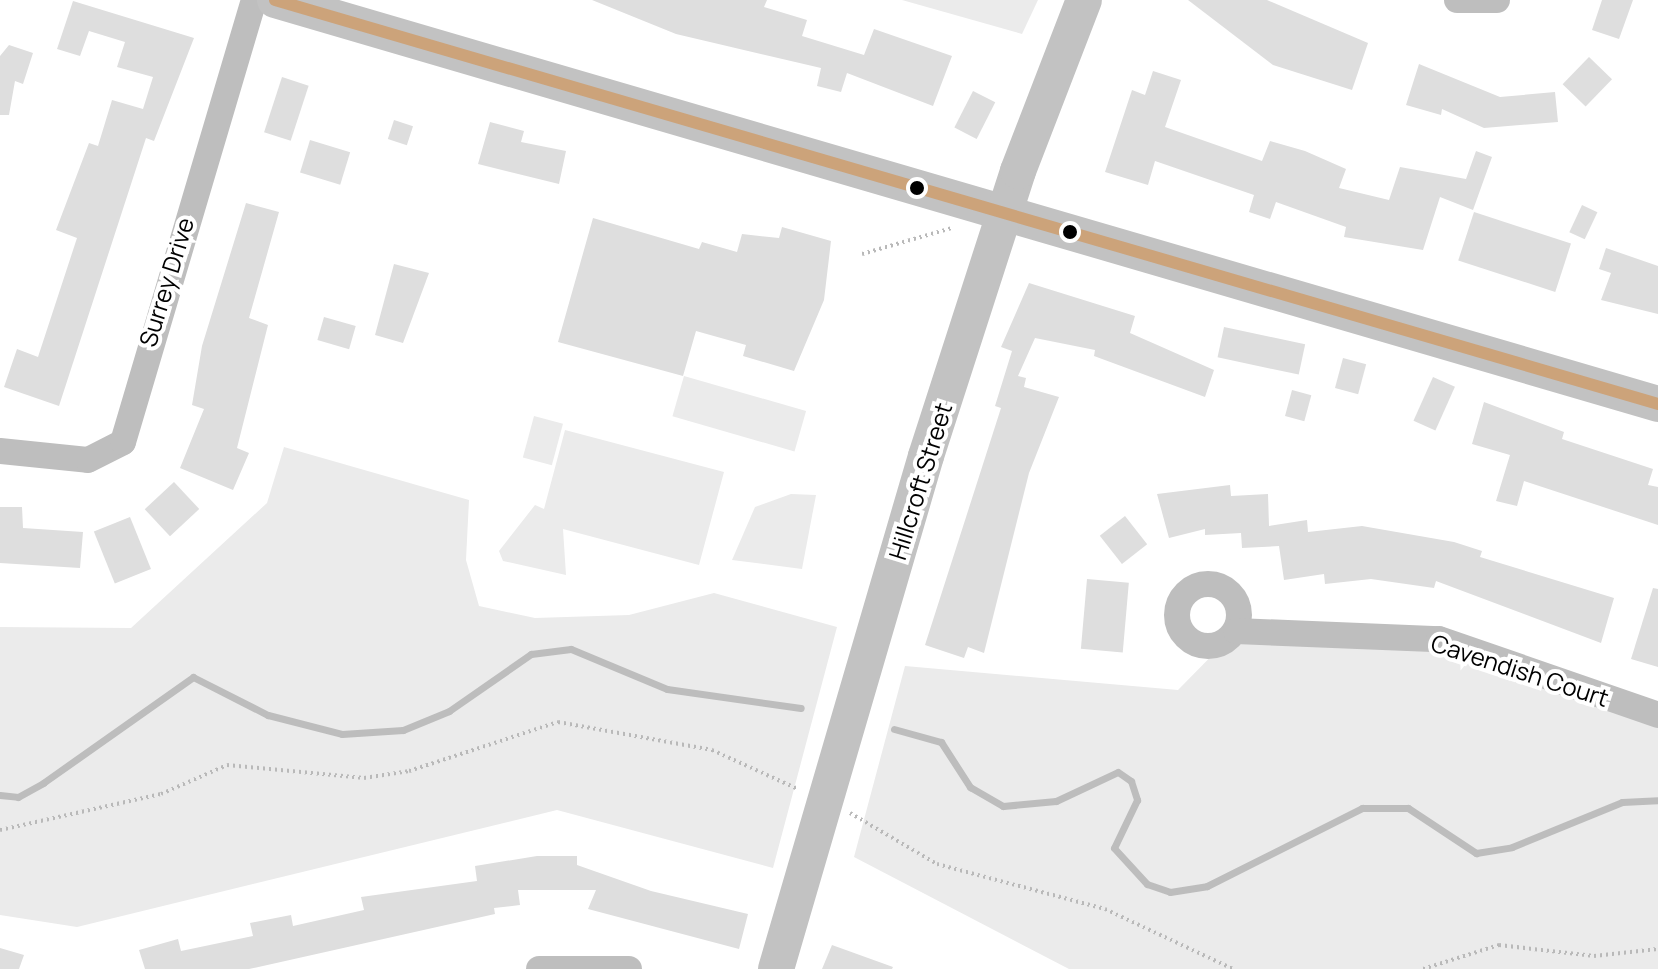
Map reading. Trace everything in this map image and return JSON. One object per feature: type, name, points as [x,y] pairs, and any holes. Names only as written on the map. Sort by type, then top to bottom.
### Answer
[{"type":"main road","points":[[275,0],[1006,210],[1658,404]]},
{"type":"main road","name":"Hillcroft Street","points":[[776,969],[1006,210],[1084,0]]},
{"type":"street","name":"Surrey Drive","points":[[0,451],[88,460],[123,442],[254,0]]},
{"type":"street","points":[[1457,0],[1497,0]]},
{"type":"street","name":"Cavendish Court","points":[[1236,631],[1439,639],[1658,715]]},
{"type":"street","points":[[539,969],[629,969]]},
{"type":"path","points":[[862,254],[960,226]]},
{"type":"path","points":[[0,830],[161,794],[227,765],[364,778],[409,771],[558,722],[712,750],[797,788]]},
{"type":"path","points":[[850,813],[937,864],[1130,917],[1233,969]]},
{"type":"path","points":[[1423,969],[1499,945],[1594,956],[1658,949]]},
{"type":"shaded area","points":[[902,0],[1038,0],[1022,34]]},
{"type":"shaded area","points":[[684,376],[806,411],[795,451],[672,416]]},
{"type":"shaded area","points":[[534,416],[563,424],[552,465],[523,458]]},
{"type":"shaded area","points":[[565,430],[724,472],[699,565],[563,529],[566,575],[503,561],[499,551],[535,505],[544,509]]},
{"type":"shaded area","points":[[284,447],[469,500],[466,560],[479,606],[535,618],[629,615],[714,593],[837,627],[773,868],[557,810],[77,927],[0,915],[0,627],[131,628],[267,503]]},
{"type":"shaded area","points":[[791,494],[816,495],[802,569],[732,560],[755,507]]},
{"type":"shaded area","points":[[1236,631],[1439,639],[1658,715],[1658,969],[1069,969],[854,857],[905,666],[1178,690]]},
{"type":"building","points":[[592,0],[767,0],[764,7],[807,20],[802,36],[864,55],[874,29],[952,56],[933,106],[847,73],[841,92],[817,86],[821,68],[676,34]]},
{"type":"building","points":[[1188,0],[1267,0],[1368,43],[1352,90],[1273,65]]},
{"type":"building","points":[[1602,0],[1633,0],[1619,39],[1592,30]]},
{"type":"building","points":[[73,1],[194,38],[154,141],[146,138],[59,406],[4,387],[17,349],[38,357],[77,238],[56,230],[89,143],[98,146],[112,100],[143,109],[153,77],[117,67],[125,42],[89,31],[80,56],[57,49]]},
{"type":"building","points":[[9,45],[33,53],[23,84],[15,81],[9,115],[0,115],[0,56]]},
{"type":"building","points":[[1589,57],[1612,79],[1586,107],[1563,84]]},
{"type":"building","points":[[1419,64],[1500,97],[1555,92],[1558,122],[1484,128],[1442,109],[1441,115],[1406,105]]},
{"type":"building","points":[[1153,71],[1181,80],[1165,127],[1262,161],[1270,141],[1305,151],[1346,169],[1339,188],[1389,200],[1400,167],[1466,179],[1476,151],[1492,157],[1473,210],[1440,197],[1423,250],[1344,237],[1346,227],[1276,202],[1270,219],[1249,212],[1254,195],[1155,161],[1148,185],[1105,172],[1132,90],[1145,95]]},
{"type":"building","points":[[282,77],[309,86],[291,141],[264,132]]},
{"type":"building","points":[[973,91],[995,102],[977,139],[954,128]]},
{"type":"building","points":[[394,120],[413,126],[407,145],[388,139]]},
{"type":"building","points":[[490,122],[524,131],[521,142],[566,151],[559,184],[478,164]]},
{"type":"building","points":[[310,140],[350,152],[340,185],[300,173]]},
{"type":"building","points":[[246,203],[279,212],[249,318],[268,325],[237,448],[249,453],[233,490],[180,468],[204,409],[192,405],[202,346]]},
{"type":"building","points":[[1582,205],[1597,212],[1585,239],[1569,232]]},
{"type":"building","points":[[1474,212],[1571,244],[1555,292],[1458,261]]},
{"type":"building","points":[[593,218],[699,249],[702,242],[737,252],[742,234],[779,238],[782,227],[831,241],[824,300],[794,371],[743,356],[746,345],[696,331],[683,376],[558,342]]},
{"type":"building","points":[[1606,248],[1658,266],[1658,314],[1601,300],[1611,273],[1599,269]]},
{"type":"building","points":[[394,264],[429,273],[403,343],[375,335]]},
{"type":"building","points":[[1029,283],[1135,316],[1130,333],[1214,370],[1205,397],[1094,356],[1095,350],[1035,338],[1018,376],[1026,378],[1024,387],[1059,397],[1029,473],[984,653],[968,647],[964,658],[925,645],[1001,408],[995,406],[1012,351],[1001,347]]},
{"type":"building","points":[[324,317],[356,326],[349,349],[317,340]]},
{"type":"building","points":[[1224,327],[1305,344],[1299,375],[1218,357]]},
{"type":"building","points":[[1343,358],[1366,364],[1358,394],[1335,388]]},
{"type":"building","points":[[1433,377],[1455,387],[1435,431],[1413,421]]},
{"type":"building","points":[[1292,390],[1311,395],[1304,421],[1285,416]]},
{"type":"building","points":[[1484,402],[1564,432],[1562,439],[1653,469],[1648,485],[1658,487],[1658,525],[1524,481],[1517,506],[1496,501],[1510,455],[1472,444]]},
{"type":"building","points":[[174,482],[199,509],[170,536],[145,509]]},
{"type":"building","points":[[1230,485],[1231,496],[1268,494],[1269,526],[1307,520],[1308,532],[1362,526],[1454,542],[1482,551],[1480,557],[1614,598],[1601,643],[1436,581],[1434,588],[1371,579],[1325,584],[1324,574],[1284,580],[1279,546],[1242,548],[1241,533],[1205,535],[1205,529],[1169,538],[1157,494]]},
{"type":"building","points":[[0,507],[22,507],[23,528],[83,532],[80,568],[0,563]]},
{"type":"building","points":[[1125,516],[1147,544],[1122,564],[1100,536]]},
{"type":"building","points":[[130,517],[151,569],[115,584],[94,532]]},
{"type":"building","points":[[1087,579],[1129,583],[1123,652],[1081,649]]},
{"type":"building","points":[[1653,588],[1658,589],[1658,667],[1631,659]]},
{"type":"building","points":[[537,856],[577,856],[577,865],[651,891],[748,914],[739,949],[588,909],[596,890],[518,890],[520,905],[494,908],[495,914],[249,969],[145,969],[139,950],[178,939],[181,951],[253,936],[250,923],[291,915],[293,926],[364,910],[361,897],[477,881],[475,866]]},
{"type":"building","points":[[832,945],[893,967],[822,969]]},
{"type":"building","points":[[0,948],[24,955],[19,969],[0,969]]},
{"type":"waterway","points":[[0,795],[18,797],[43,783],[193,677],[268,715],[342,734],[403,730],[449,711],[531,654],[571,649],[667,689],[801,708]]},
{"type":"waterway","points":[[894,729],[941,742],[970,787],[1003,806],[1056,801],[1118,772],[1131,781],[1137,800],[1114,848],[1147,884],[1170,892],[1207,886],[1362,808],[1408,808],[1476,853],[1512,847],[1622,802],[1658,800]]},
{"type":"transit line","points":[[275,0],[1658,404]]}]
